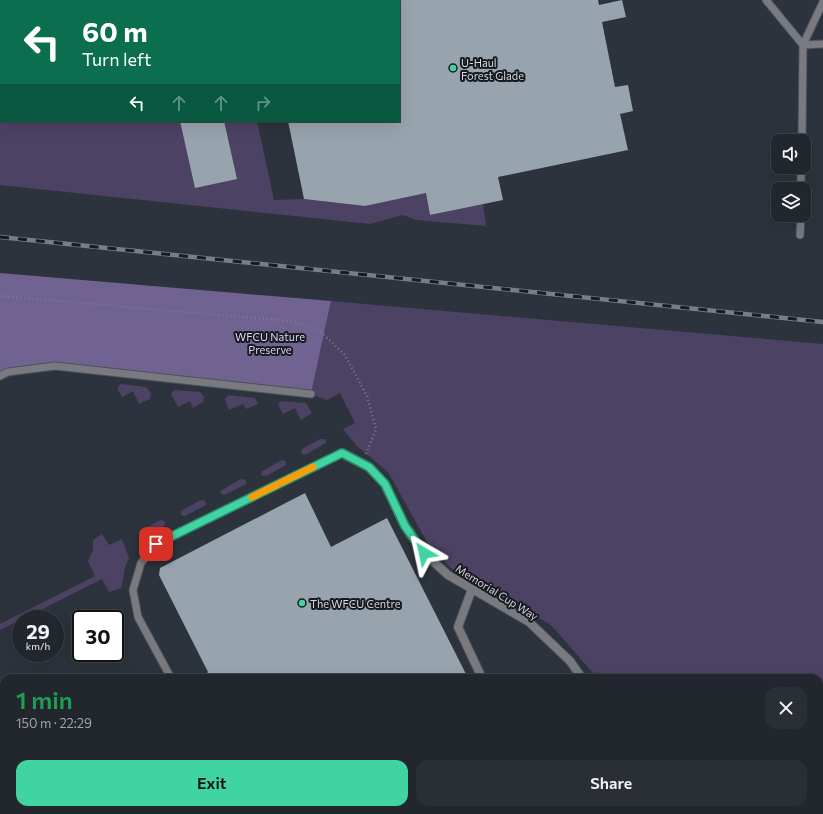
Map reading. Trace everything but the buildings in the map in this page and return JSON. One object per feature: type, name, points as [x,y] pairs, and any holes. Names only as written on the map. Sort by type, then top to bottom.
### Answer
[{"type":"street","name":"Memorial Cup Way","points":[[342,453],[369,467],[385,484],[405,526],[424,553],[448,575],[528,622],[570,661],[579,674]]},
{"type":"street","points":[[472,589],[458,627],[480,674]]},
{"type":"lane","points":[[766,0],[803,45]]},
{"type":"lane","points":[[802,134],[803,45],[823,2]]},
{"type":"lane","points":[[803,45],[823,44]]},
{"type":"lane","points":[[800,235],[801,222]]},
{"type":"lane","points":[[0,376],[8,372],[55,366],[312,394]]},
{"type":"lane","points":[[169,674],[138,616],[134,590],[140,563],[156,544],[342,453]]},
{"type":"path","points":[[0,296],[290,321],[319,330],[345,355],[367,396],[376,429],[367,452]]},
{"type":"shaded area","points":[[0,122],[257,122],[274,200],[304,199],[365,206],[426,193],[430,215],[483,204],[486,226],[416,220],[403,215],[370,224],[0,185]]},
{"type":"shaded area","points":[[331,301],[823,344],[823,674],[594,674],[551,625],[451,568],[427,542],[388,472],[357,446],[343,429],[355,423],[340,393],[327,400],[311,394]]},
{"type":"shaded area","points":[[121,384],[146,387],[151,393],[150,399],[139,404],[133,391],[122,397],[118,390],[118,386]]},
{"type":"shaded area","points":[[174,390],[200,392],[204,397],[203,402],[193,408],[190,401],[178,407],[171,394]]},
{"type":"shaded area","points":[[228,395],[255,398],[258,404],[246,409],[243,404],[229,410],[225,399]]},
{"type":"shaded area","points":[[281,401],[306,403],[312,413],[301,420],[295,408],[283,414],[278,404]]},
{"type":"shaded area","points":[[320,439],[326,440],[326,443],[305,455],[301,453],[302,449]]},
{"type":"shaded area","points":[[284,460],[286,465],[266,476],[261,475],[262,471]]},
{"type":"shaded area","points":[[243,479],[246,480],[246,484],[225,495],[221,494],[220,492],[222,490]]},
{"type":"shaded area","points":[[203,500],[205,501],[206,505],[185,516],[181,515],[181,511]]},
{"type":"shaded area","points":[[162,520],[165,522],[165,525],[144,536],[140,535],[140,531]]},
{"type":"shaded area","points":[[102,534],[109,545],[122,539],[129,558],[125,567],[121,588],[109,592],[102,579],[41,610],[28,610],[95,576],[88,561],[93,550],[93,540]]},
{"type":"shaded area","points":[[12,618],[12,624],[0,630],[0,624]]},
{"type":"green space","name":"WFCU Nature Preserve","points":[[0,273],[331,301],[311,394],[55,366],[0,376]]},
{"type":"railway","points":[[0,237],[823,322]]},
{"type":"slow traffic","points":[[252,497],[313,467]]},
{"type":"place","name":"U-Haul Forest Glade","points":[[453,68]]},
{"type":"place","name":"The WFCU Centre","points":[[302,603]]},
{"type":"route","points":[[156,544],[342,453],[369,467],[385,484],[405,526],[424,553]]}]
